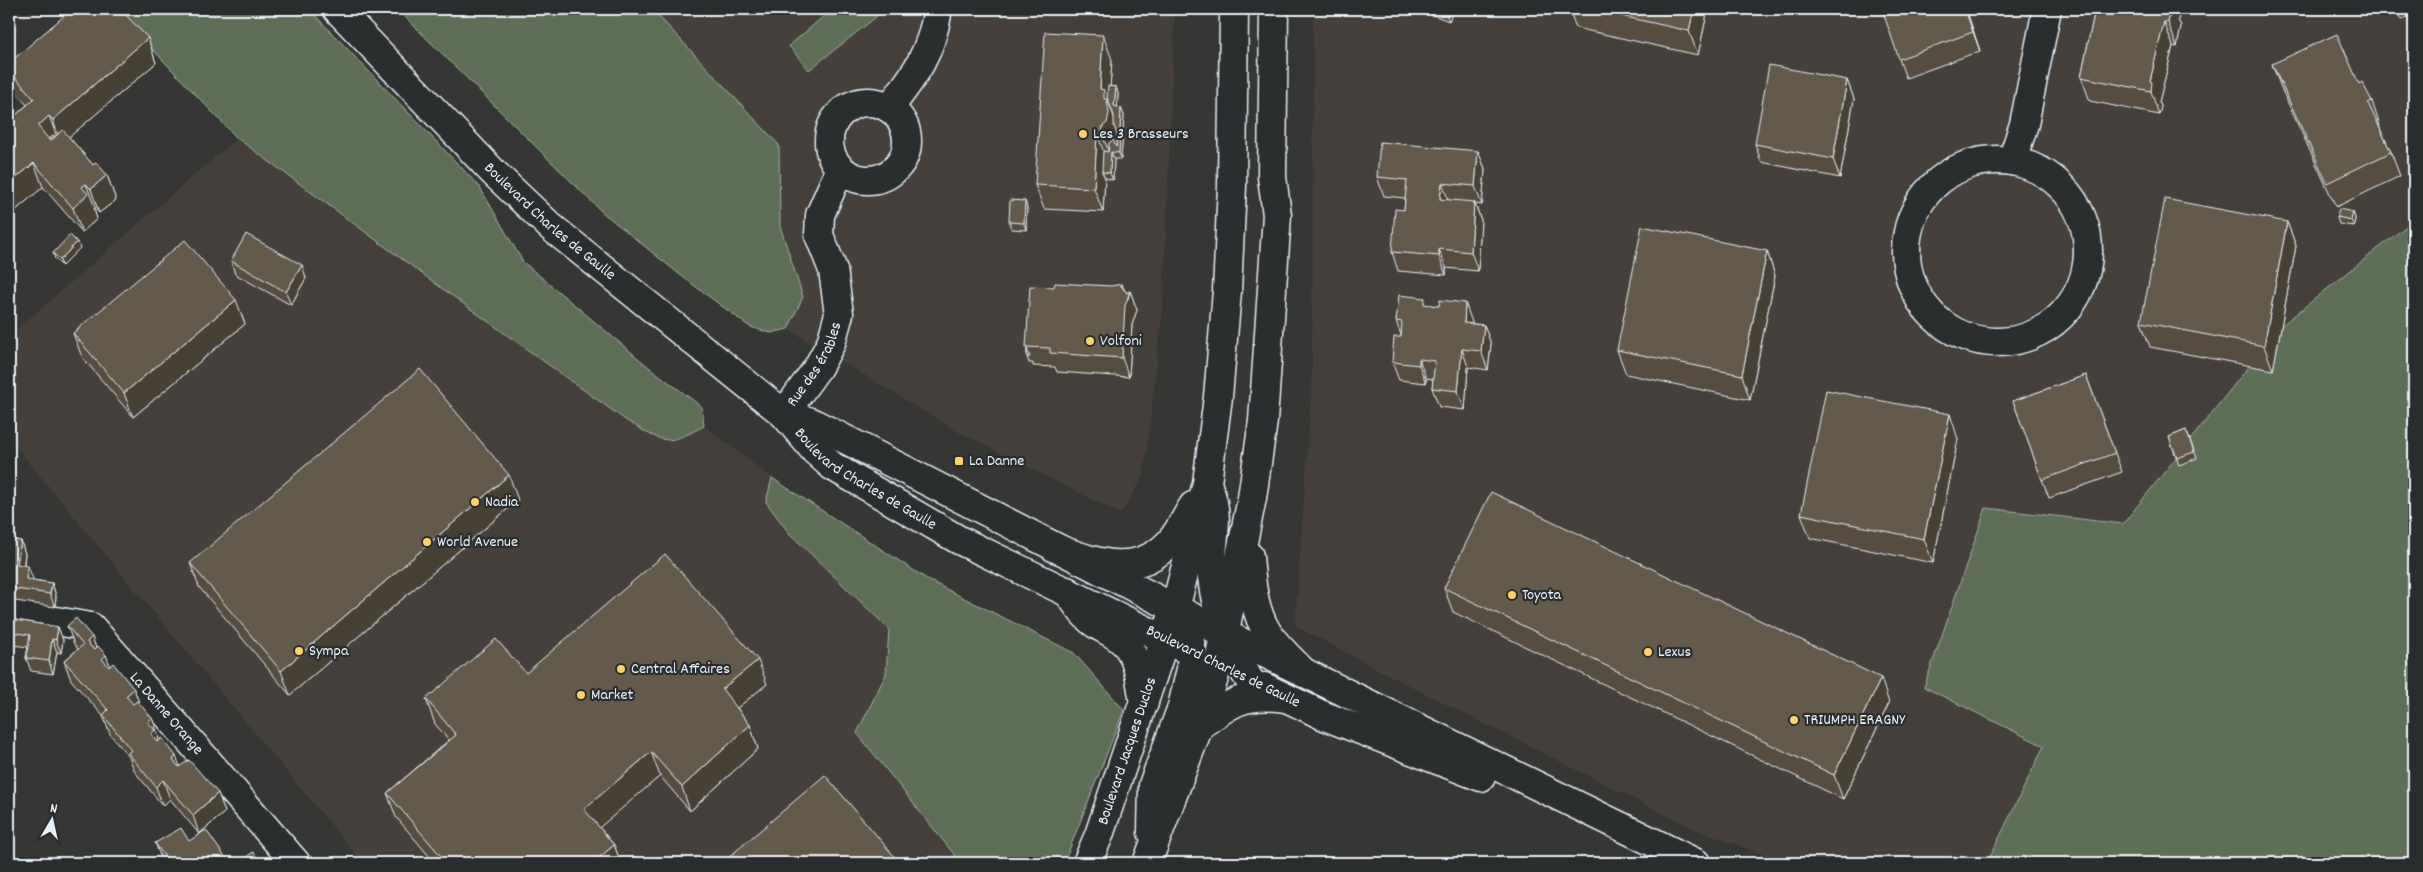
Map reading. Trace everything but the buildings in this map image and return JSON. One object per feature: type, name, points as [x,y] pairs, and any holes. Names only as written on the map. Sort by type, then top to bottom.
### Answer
[{"type":"main road","name":"Boulevard Charles de Gaulle","points":[[337,9],[494,173],[551,227],[784,414],[815,451],[832,466],[959,540],[1285,698],[1322,715],[1695,863]]},
{"type":"main road","points":[[888,108],[916,75],[926,54],[938,9]]},
{"type":"main road","name":"Boulevard Jacques Duclos","points":[[1087,863],[1099,835],[1175,609],[1207,483],[1218,396],[1227,291],[1232,186],[1234,9]]},
{"type":"main road","points":[[1150,858],[1199,726],[1218,665],[1247,522],[1263,421],[1277,215],[1272,176],[1274,9]]},
{"type":"main road","points":[[2012,161],[2024,124],[2047,9]]},
{"type":"main road","points":[[864,102],[877,103],[888,108],[898,116],[906,128],[908,141],[906,154],[899,166],[889,175],[876,180],[864,180],[851,176],[840,169],[829,147],[830,134],[834,122],[847,109],[864,102]]},
{"type":"main road","points":[[1984,161],[2012,161],[2041,171],[2065,190],[2082,216],[2088,254],[2085,277],[2071,305],[2049,327],[2021,339],[1990,342],[1960,334],[1934,318],[1915,293],[1906,263],[1908,232],[1917,206],[1934,184],[1957,169],[1984,161]]},
{"type":"main road","name":"Rue des érables","points":[[784,414],[818,367],[831,343],[839,314],[834,270],[819,235],[820,215],[840,169]]},
{"type":"main road","name":"Boulevard Charles de Gaulle","points":[[784,414],[811,422],[1225,634],[1695,863]]},
{"type":"main road","points":[[1055,548],[1094,561],[1122,566],[1144,560],[1159,553],[1172,540],[1207,483]]},
{"type":"main road","points":[[1207,483],[1215,505],[1216,531],[1212,554],[1212,577],[1225,634],[1236,659],[1250,681]]},
{"type":"main road","points":[[1247,522],[1250,575],[1254,597],[1260,614],[1270,635],[1304,673]]},
{"type":"main road","points":[[1067,591],[1082,612],[1097,625],[1115,634],[1128,648],[1138,672],[1144,704]]},
{"type":"main road","points":[[1150,858],[1153,785],[1182,708],[1191,669],[1192,652],[1189,638],[1175,609]]},
{"type":"main road","name":"La Danne Orange","points":[[9,614],[91,627],[296,863]]},
{"type":"main road","points":[[1199,726],[1228,704],[1241,698],[1264,695],[1285,698]]},
{"type":"shaded area","points":[[652,9],[1175,9],[1163,308],[1144,475],[1121,514],[955,430],[788,329],[803,297],[780,226],[779,145]]},
{"type":"shaded area","points":[[1313,9],[2414,9],[2414,220],[2282,325],[2123,524],[1986,509],[2044,746],[1987,863],[1786,863],[1690,827],[1295,626],[1312,383]]},
{"type":"shaded area","points":[[237,138],[627,421],[656,437],[677,440],[704,426],[772,478],[766,502],[789,533],[889,629],[886,674],[857,733],[961,863],[363,863],[9,439],[9,336]]},
{"type":"green space","points":[[114,9],[309,9],[479,186],[523,262],[650,368],[702,407],[704,426],[680,437],[665,440],[649,434],[627,421],[237,138]]},
{"type":"green space","points":[[397,9],[652,9],[779,145],[780,226],[803,297],[788,329],[771,333],[750,327],[684,278],[602,212]]},
{"type":"green space","points":[[832,9],[875,9],[876,17],[809,70],[789,46]]},
{"type":"green space","points":[[2414,220],[2414,863],[1987,863],[2044,746],[1924,687],[1986,508],[2123,524],[2282,325]]},
{"type":"green space","points":[[772,478],[930,581],[1074,653],[1124,710],[1064,863],[961,863],[857,733],[886,674],[889,629],[789,533],[766,502]]},
{"type":"place","name":"Les 3 Brasseurs","points":[[1083,134]]},
{"type":"place","name":"Volfoni","points":[[1090,341]]},
{"type":"place","name":"La Danne","points":[[959,461]]},
{"type":"place","name":"Nadia","points":[[475,502]]},
{"type":"place","name":"World Avenue","points":[[427,542]]},
{"type":"place","name":"Toyota","points":[[1512,595]]},
{"type":"place","name":"Sympa","points":[[299,651]]},
{"type":"place","name":"Lexus","points":[[1648,652]]},
{"type":"place","name":"Central Affaires","points":[[621,669]]},
{"type":"place","name":"Market","points":[[581,695]]},
{"type":"place","name":"TRIUMPH ERAGNY","points":[[1794,720]]}]
